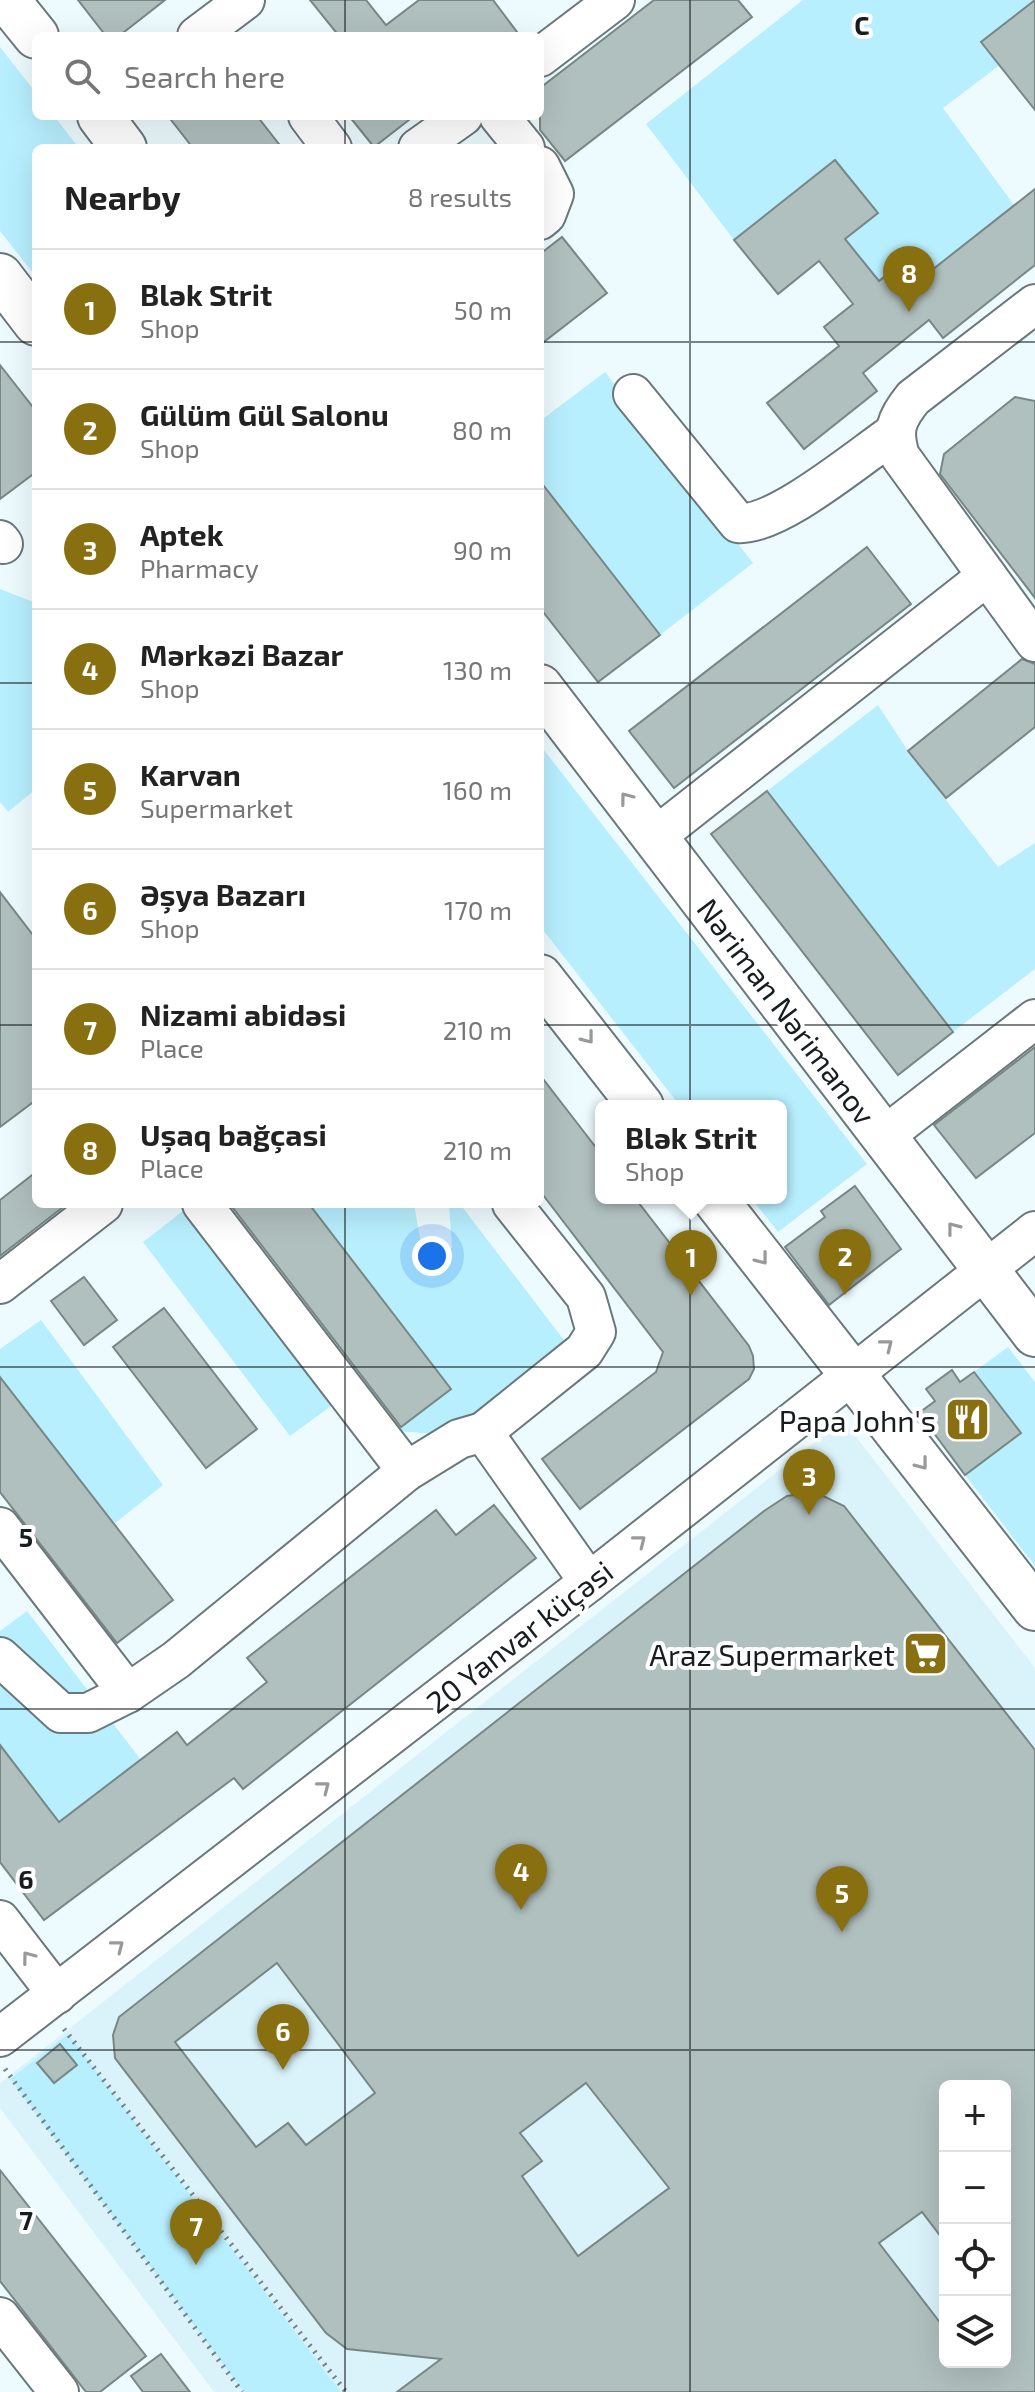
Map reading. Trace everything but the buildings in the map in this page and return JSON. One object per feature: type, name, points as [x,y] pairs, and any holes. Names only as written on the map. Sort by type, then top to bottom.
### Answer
[{"type":"main road","points":[[7,0],[33,32]]},
{"type":"main road","points":[[103,120],[121,144]]},
{"type":"main road","points":[[0,276],[32,318]]},
{"type":"main road","name":"Nəriman Nərimanov","points":[[544,692],[1035,1334]]},
{"type":"main road","points":[[544,982],[636,1100]]},
{"type":"main road","points":[[719,1204],[1035,1608]]},
{"type":"street","points":[[544,54],[615,0]]},
{"type":"street","points":[[206,32],[241,16]]},
{"type":"street","points":[[311,120],[329,144]]},
{"type":"street","points":[[424,144],[457,120]]},
{"type":"street","points":[[502,120],[522,144]]},
{"type":"street","points":[[544,174],[554,194],[544,217]]},
{"type":"street","points":[[1033,635],[900,456],[893,434],[899,415],[913,398],[1035,304]]},
{"type":"street","points":[[633,394],[738,523],[751,525],[776,515],[893,434]]},
{"type":"street","points":[[655,837],[987,576]]},
{"type":"street","points":[[883,1137],[1035,1019]]},
{"type":"street","points":[[0,1284],[98,1208]]},
{"type":"street","points":[[205,1208],[407,1471]]},
{"type":"street","points":[[0,1657],[61,1713],[88,1713],[128,1693],[176,1660],[407,1471],[459,1439],[483,1432],[584,1351],[596,1332],[586,1297],[515,1208]]},
{"type":"street","name":"20 Yanvar küçəsi","points":[[2,2037],[1035,1231]]},
{"type":"street","points":[[483,1432],[589,1582]]},
{"type":"street","points":[[0,1527],[128,1693]]},
{"type":"street","points":[[0,1920],[50,1999]]},
{"type":"street","points":[[0,2317],[59,2392]]},
{"type":"path","points":[[50,1999],[346,2392]]},
{"type":"path","points":[[2,2037],[242,2392]]},
{"type":"shaded area","points":[[803,0],[1035,0],[982,42],[1000,65],[943,108],[1014,205],[1015,281],[977,234],[918,281],[903,262],[879,281],[845,239],[877,213],[835,160],[734,240],[646,124]]},
{"type":"shaded area","points":[[0,47],[32,88],[32,120],[57,120],[76,144],[32,144],[32,272],[0,231]]},
{"type":"shaded area","points":[[605,372],[753,563],[660,635],[544,486],[544,418]]},
{"type":"shaded area","points":[[0,589],[32,601],[32,792],[8,812],[0,802]]},
{"type":"shaded area","points":[[878,705],[908,751],[998,867],[1035,843],[1035,969],[953,1032],[767,791]]},
{"type":"shaded area","points":[[544,750],[867,1164],[778,1232],[756,1204],[787,1204],[787,1100],[675,1100],[544,931]]},
{"type":"shaded area","points":[[187,1208],[196,1208],[360,1385],[290,1436],[143,1242]]},
{"type":"shaded area","points":[[312,1208],[415,1208],[422,1250],[452,1248],[449,1208],[463,1208],[580,1361],[488,1438],[396,1431],[451,1389]]},
{"type":"shaded area","points":[[41,1320],[163,1485],[114,1524],[0,1377],[0,1349]]},
{"type":"shaded area","points":[[1008,1347],[1035,1382],[1035,1566],[965,1475],[1020,1433],[974,1372]]},
{"type":"shaded area","points":[[843,1420],[1035,1668],[1035,2392],[214,2392],[0,2108],[0,2083]]},
{"type":"shaded area","points":[[27,1611],[141,1760],[59,1822],[0,1745],[0,1631]]},
{"type":"shaded area","points":[[68,2034],[341,2392],[244,2392],[10,2079]]},
{"type":"place","name":"Uşaq bağçasi","points":[[909,312]]},
{"type":"place","name":"Gülüm Gül Salonu","points":[[845,1295]]},
{"type":"place","name":"Blək Strit","points":[[691,1296]]},
{"type":"place","name":"Papa John's","points":[[967,1420]]},
{"type":"place","name":"Aptek","points":[[809,1515]]},
{"type":"place","name":"Araz Supermarket","points":[[926,1654]]},
{"type":"place","name":"Mərkəzi Bazar","points":[[521,1910]]},
{"type":"place","name":"Karvan","points":[[842,1932]]},
{"type":"place","name":"Əşya Bazarı","points":[[283,2070]]},
{"type":"place","name":"Nizami abidәsi","points":[[196,2265]]}]
